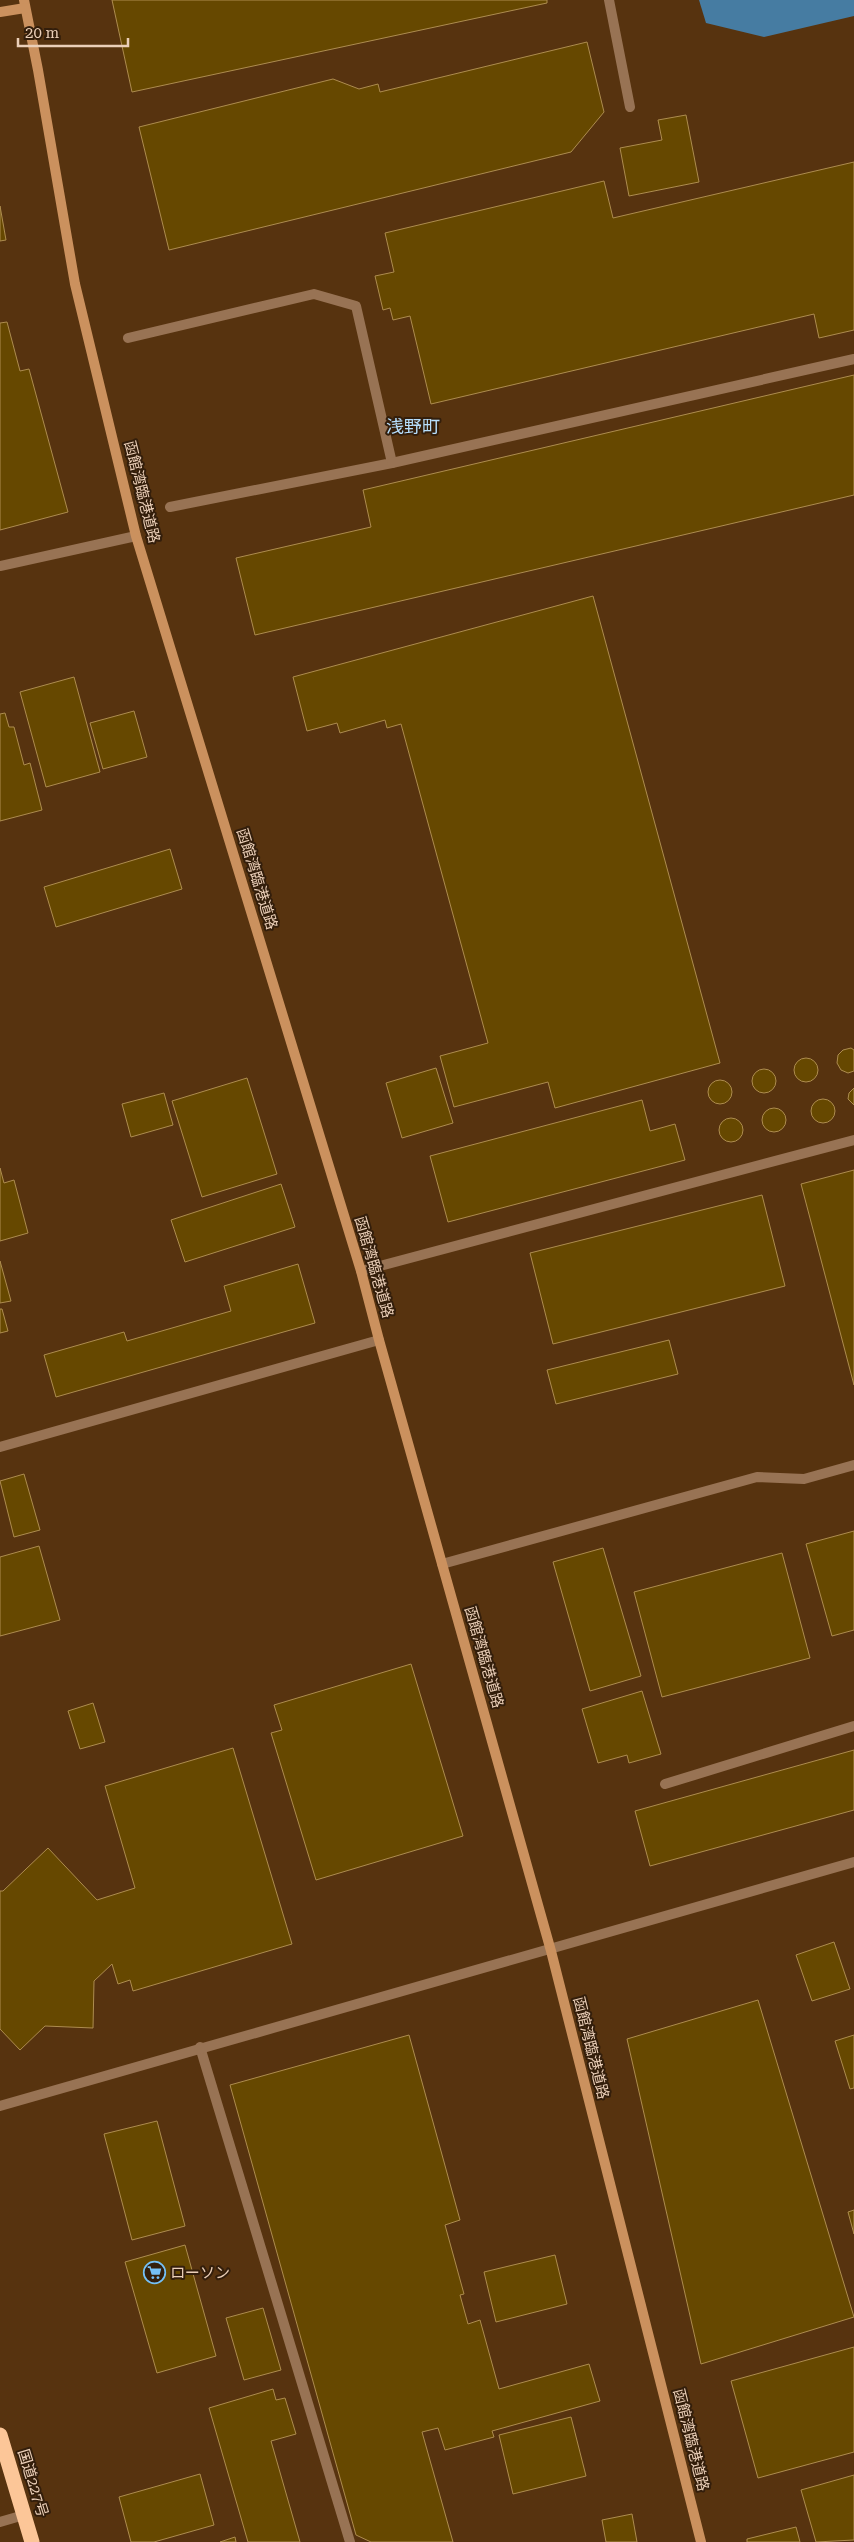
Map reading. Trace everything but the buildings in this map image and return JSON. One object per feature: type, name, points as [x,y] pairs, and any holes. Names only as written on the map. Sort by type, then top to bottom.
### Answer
[{"type":"highway","name":"国道227号","points":[[0,2435],[32,2542]]},
{"type":"street","points":[[609,0],[630,108]]},
{"type":"street","points":[[0,12],[24,4]]},
{"type":"street","name":"函館湾臨港道路","points":[[24,4],[38,70],[75,284],[136,536],[362,1271],[379,1340],[551,1951],[701,2542]]},
{"type":"street","points":[[128,338],[314,294],[356,306],[392,463]]},
{"type":"street","points":[[170,507],[392,463],[854,359]]},
{"type":"street","points":[[0,566],[136,536]]},
{"type":"street","points":[[362,1271],[854,1140]]},
{"type":"street","points":[[0,1447],[379,1340]]},
{"type":"street","points":[[442,1564],[756,1477],[804,1479],[854,1465]]},
{"type":"street","points":[[665,1784],[854,1726]]},
{"type":"street","points":[[0,2106],[200,2048],[551,1951],[854,1862]]},
{"type":"street","points":[[200,2048],[350,2542]]},
{"type":"street","points":[[0,2522],[24,2515]]},
{"type":"water","points":[[699,0],[854,0],[854,16],[764,37],[706,23]]},
{"type":"place","name":"ローソン","points":[[154,2273]]},
{"type":"district","name":"浅野町","points":[[413,426]]}]
